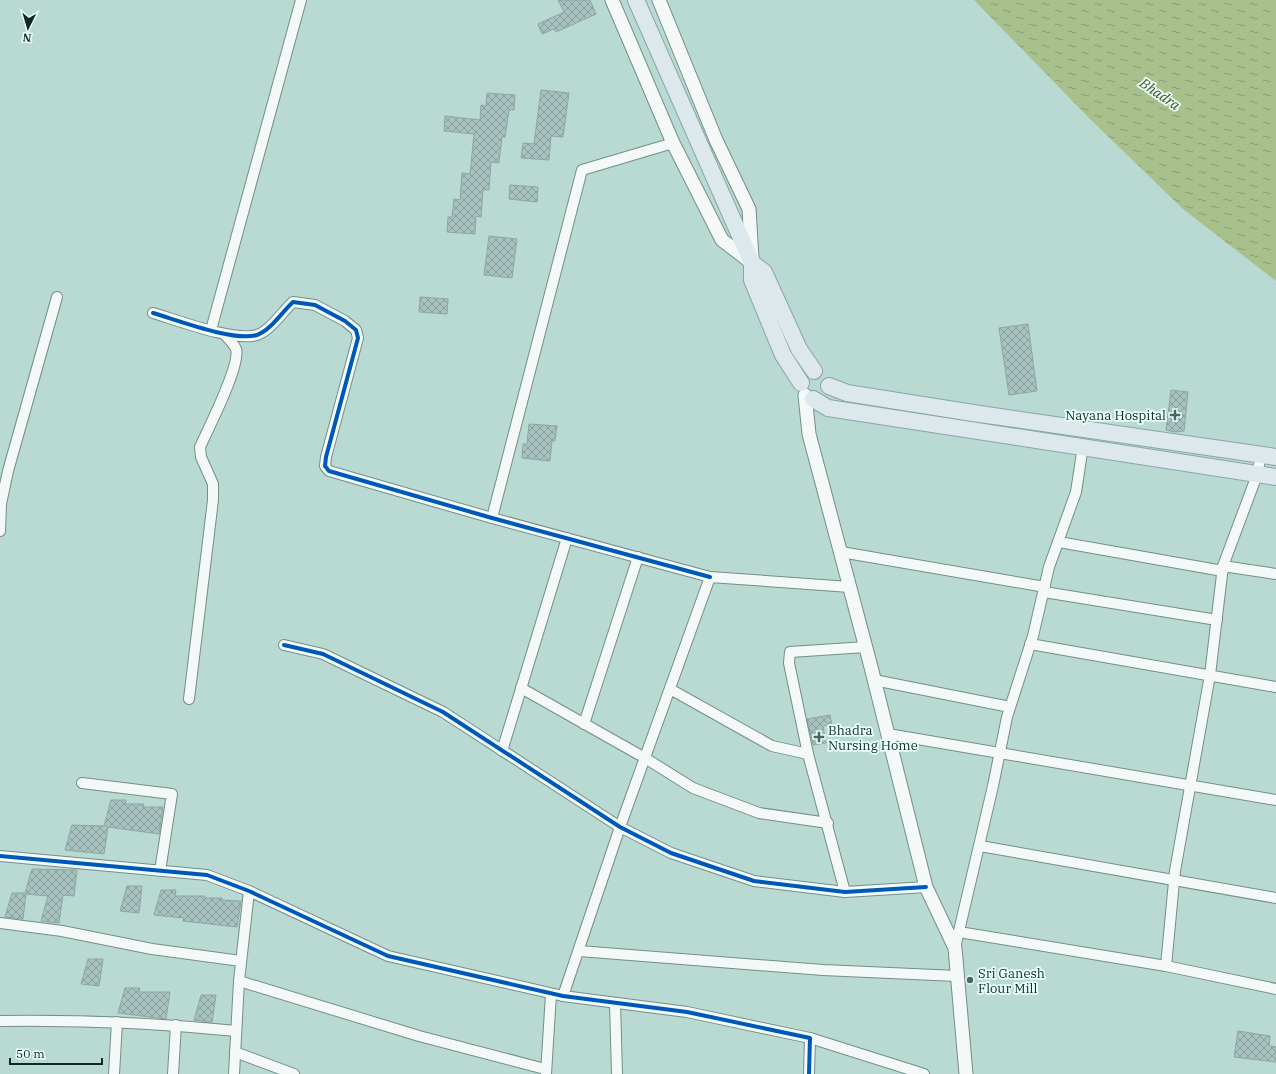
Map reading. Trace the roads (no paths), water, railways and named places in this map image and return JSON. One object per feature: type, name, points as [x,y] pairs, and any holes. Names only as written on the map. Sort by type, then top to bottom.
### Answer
[{"type":"main road","points":[[636,0],[752,263],[752,280],[784,354],[806,393],[828,408],[1083,446],[1276,477]]},
{"type":"main road","points":[[752,263],[764,272],[799,349],[814,371],[823,374],[826,377],[829,386],[828,390],[822,397],[806,393]]},
{"type":"main road","points":[[806,393],[805,375],[814,371]]},
{"type":"main road","points":[[829,386],[847,393],[973,413],[1268,455]]},
{"type":"street","points":[[211,330],[301,0]]},
{"type":"street","points":[[612,0],[673,143],[722,240],[752,263]]},
{"type":"street","points":[[659,0],[716,140],[749,209],[752,263]]},
{"type":"street","points":[[492,518],[582,170],[673,143]]},
{"type":"street","points":[[0,531],[2,504],[8,471],[57,297]]},
{"type":"street","points":[[153,313],[224,334],[245,336],[257,335],[267,329],[293,302],[315,304],[345,321],[356,330],[358,338],[326,457],[325,466],[329,471],[492,518],[710,577],[850,587]]},
{"type":"street","points":[[189,699],[213,500],[213,484],[200,447],[231,376],[236,358],[236,348],[224,334]]},
{"type":"street","points":[[806,393],[809,434],[866,647],[926,887],[955,948]]},
{"type":"street","points":[[966,1074],[955,948],[980,846],[1010,707],[1030,644],[1044,590],[1076,492],[1083,446]]},
{"type":"street","points":[[1166,966],[1174,880],[1210,675],[1223,568],[1257,475],[1268,455]]},
{"type":"street","points":[[502,751],[567,538]]},
{"type":"street","points":[[1059,542],[1223,568],[1276,574]]},
{"type":"street","points":[[841,552],[1044,590],[1217,620]]},
{"type":"street","points":[[584,724],[638,557]]},
{"type":"street","points":[[563,996],[620,827],[710,577]]},
{"type":"street","points":[[1030,644],[1276,687]]},
{"type":"street","points":[[284,645],[323,654],[443,712],[620,827],[671,853],[754,880],[845,892],[926,887]]},
{"type":"street","points":[[845,892],[828,823],[808,754],[788,663],[790,652],[866,647]]},
{"type":"street","points":[[874,680],[1010,707]]},
{"type":"street","points":[[521,688],[645,758],[693,788],[759,813],[828,823]]},
{"type":"street","points":[[670,689],[772,746],[808,754]]},
{"type":"street","points":[[888,734],[1276,800]]},
{"type":"street","points":[[82,783],[172,794],[160,871]]},
{"type":"street","points":[[980,846],[1276,898]]},
{"type":"street","points":[[0,856],[207,875],[249,891],[388,956],[551,994],[687,1012],[810,1038],[924,1074]]},
{"type":"street","points":[[234,1074],[239,981],[249,891]]},
{"type":"street","points":[[0,923],[62,931],[152,949],[241,961]]},
{"type":"street","points":[[959,932],[1166,966],[1276,989]]},
{"type":"street","points":[[578,951],[815,969],[957,976]]},
{"type":"street","points":[[239,981],[419,1036],[545,1071],[551,994]]},
{"type":"street","points":[[614,1003],[617,1074]]},
{"type":"street","points":[[0,1021],[117,1022],[176,1025],[236,1031]]},
{"type":"street","points":[[114,1074],[117,1022]]},
{"type":"street","points":[[173,1074],[176,1025]]},
{"type":"street","points":[[809,1074],[810,1038]]},
{"type":"street","points":[[235,1052],[294,1074]]},
{"type":"water","name":"Bhadra","points":[[974,0],[1276,0],[1276,281],[1183,209],[1089,118]]},
{"type":"place","name":"Nayana Hospital","points":[[1175,415]]},
{"type":"place","name":"Bhadra Nursing Home","points":[[819,737]]},
{"type":"place","name":"Sri Ganesh Flour Mill","points":[[970,980]]}]
